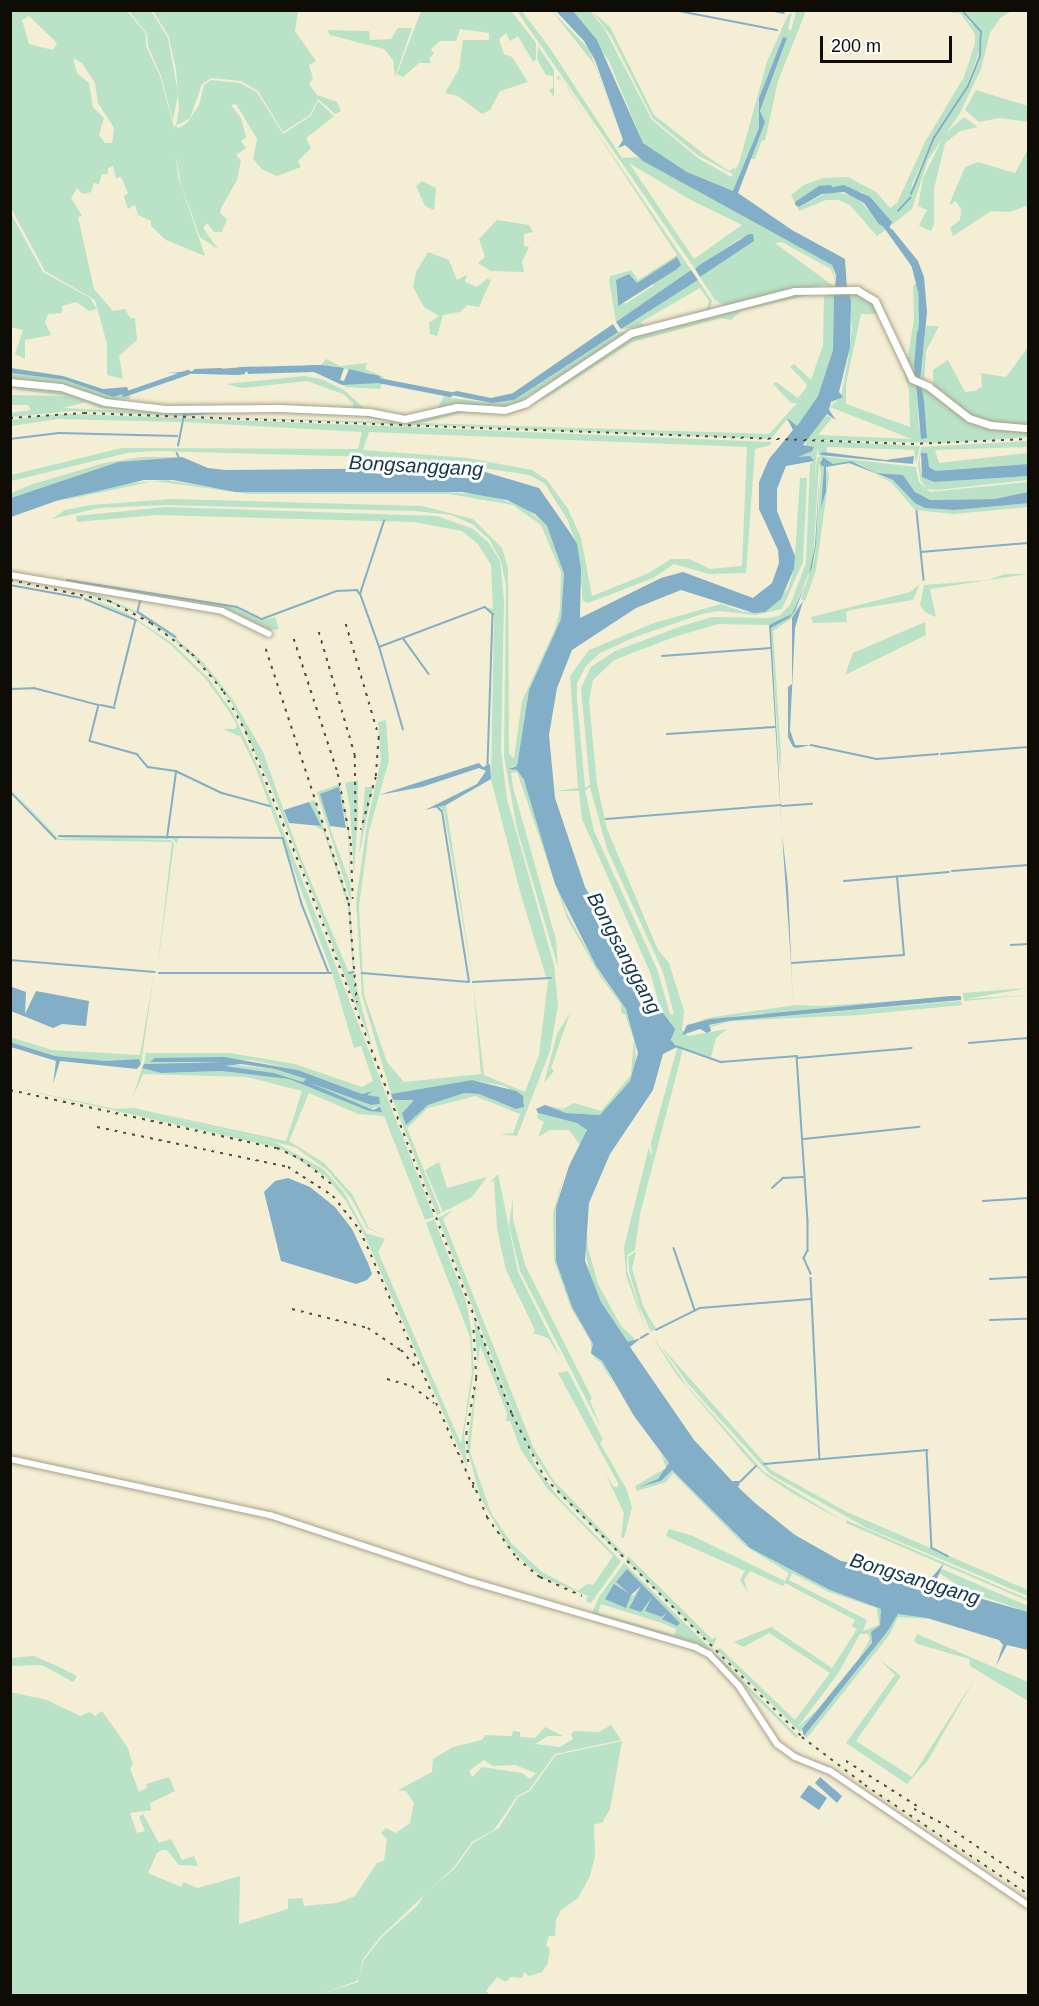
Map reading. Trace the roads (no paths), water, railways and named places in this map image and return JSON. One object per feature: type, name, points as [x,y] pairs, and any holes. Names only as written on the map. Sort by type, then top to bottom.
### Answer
[{"type":"main road","points":[[10,381],[61,387],[105,402],[166,410],[280,408],[369,412],[404,419],[457,407],[511,410],[631,333],[794,291],[850,290],[863,291],[875,301],[918,381],[969,418],[990,425],[1029,428]]},
{"type":"main road","points":[[10,574],[222,611],[269,634]]},
{"type":"main road","points":[[10,1459],[270,1515],[466,1580],[695,1647],[709,1654],[740,1686],[756,1706],[771,1737],[785,1750],[830,1771],[1029,1905]]},
{"type":"water","points":[[556,11],[573,11],[597,40],[643,143],[687,172],[733,191],[759,128],[759,98],[783,37],[787,38],[760,111],[765,122],[738,193],[792,230],[845,259],[847,289],[835,289],[836,275],[832,265],[643,161],[625,145],[618,148],[623,140],[595,60],[584,41]]},
{"type":"water","points":[[844,185],[870,197],[892,222],[890,226],[887,229],[879,224],[864,203],[844,192],[822,194],[799,207],[798,204],[816,190]]},
{"type":"water","points":[[892,229],[918,261],[924,277],[927,312],[920,381],[915,378],[914,372],[919,322],[918,272],[889,232]]},
{"type":"water","points":[[749,234],[753,234],[754,241],[700,277],[695,269],[698,266]]},
{"type":"water","points":[[677,257],[681,265],[677,269],[618,306],[616,280],[629,274],[637,283]]},
{"type":"water","points":[[691,270],[698,280],[621,329],[616,322]]},
{"type":"water","name":"Bongsanggang","points":[[834,291],[849,291],[851,302],[850,347],[839,392],[843,397],[831,402],[829,410],[836,420],[827,414],[803,445],[814,447],[812,451],[798,457],[810,456],[814,461],[786,466],[777,489],[777,511],[795,556],[794,569],[781,599],[765,612],[754,613],[681,590],[636,608],[572,650],[557,688],[549,735],[555,798],[585,887],[651,997],[675,1029],[671,1040],[677,1047],[663,1054],[653,1090],[610,1154],[589,1203],[585,1261],[601,1302],[628,1342],[641,1338],[630,1347],[694,1440],[732,1481],[741,1481],[738,1487],[755,1503],[795,1535],[841,1561],[859,1564],[859,1567],[911,1580],[928,1582],[944,1563],[934,1585],[1028,1612],[1028,1650],[1007,1645],[996,1666],[1003,1645],[999,1640],[927,1618],[898,1614],[887,1632],[804,1736],[802,1729],[872,1643],[871,1632],[880,1625],[881,1609],[830,1590],[750,1548],[672,1470],[661,1481],[638,1487],[658,1479],[669,1463],[634,1416],[602,1361],[591,1353],[593,1344],[572,1307],[556,1261],[556,1207],[569,1166],[587,1130],[577,1123],[538,1113],[536,1109],[545,1105],[566,1113],[600,1115],[630,1081],[638,1053],[626,1009],[596,966],[555,884],[524,780],[517,770],[509,769],[517,766],[529,690],[561,619],[564,574],[547,526],[535,514],[507,500],[462,492],[235,492],[173,480],[144,480],[56,501],[11,517],[11,498],[118,462],[182,457],[208,468],[225,470],[428,468],[485,472],[539,488],[571,534],[577,544],[581,569],[580,618],[661,578],[683,572],[753,598],[772,583],[779,563],[778,550],[759,509],[759,482],[769,459],[793,430],[787,418],[797,426],[818,396],[833,350]]},
{"type":"water","points":[[613,324],[618,332],[514,400],[492,403],[446,394],[457,391],[491,398],[513,393]]},
{"type":"water","points":[[321,365],[344,368],[340,380],[344,381],[349,369],[380,376],[378,383],[342,385],[314,372],[248,374],[247,369]]},
{"type":"water","points":[[245,367],[245,374],[238,375],[167,373]]},
{"type":"water","points":[[11,368],[63,376],[103,389],[127,387],[129,392],[113,397],[65,380],[11,373]]},
{"type":"water","points":[[916,383],[921,385],[924,401],[927,438],[921,439]]},
{"type":"water","points":[[823,452],[886,460],[914,456],[913,464],[819,455]]},
{"type":"water","points":[[921,453],[927,453],[929,467],[936,471],[1028,464],[1028,476],[934,482],[922,477]]},
{"type":"water","points":[[823,457],[833,464],[851,461],[876,473],[903,475],[915,492],[930,500],[995,499],[1028,492],[1028,503],[954,510],[925,508],[915,503],[893,480],[849,463],[826,467],[826,491],[821,508],[824,467],[820,464]]},
{"type":"water","points":[[820,465],[816,545],[808,577],[815,546]]},
{"type":"water","points":[[806,582],[795,611],[789,618],[771,628],[782,833],[769,625],[792,614]]},
{"type":"water","points":[[803,601],[795,628],[790,730],[795,745],[811,745],[797,748],[793,747],[788,737],[788,687],[792,684],[792,618]]},
{"type":"water","points":[[479,763],[483,767],[490,764],[491,779],[446,805],[425,810],[477,784],[486,771],[479,768],[422,787],[379,795]]},
{"type":"water","points":[[339,787],[346,828],[330,826],[320,794]]},
{"type":"water","points":[[309,802],[321,826],[289,823],[284,810]]},
{"type":"water","points":[[782,834],[788,886],[793,1005],[791,963]]},
{"type":"water","points":[[12,987],[26,992],[25,1014],[36,991],[89,1001],[86,1026],[62,1024],[53,1028],[11,1011]]},
{"type":"water","points":[[961,996],[961,1000],[728,1021],[709,1025],[711,1031],[707,1033],[700,1029],[682,1035],[687,1025],[711,1019]]},
{"type":"water","points":[[10,1042],[55,1056],[105,1061],[139,1059],[141,1064],[137,1069],[60,1061],[53,1084],[56,1061],[11,1047]]},
{"type":"water","points":[[224,1057],[298,1070],[362,1094],[373,1091],[367,1095],[379,1097],[380,1104],[371,1105],[308,1082],[373,1110],[380,1107],[382,1112],[369,1111],[289,1079],[221,1071],[161,1073],[142,1068],[144,1064],[223,1062],[150,1062],[155,1058]],"holes":[[[241,1064],[275,1069],[306,1079],[303,1082],[274,1073],[225,1066]]]},
{"type":"water","points":[[472,1080],[516,1091],[523,1096],[524,1107],[516,1109],[479,1094],[464,1093],[428,1105],[406,1125],[402,1113],[414,1100],[393,1100],[391,1094]]},
{"type":"water","points":[[288,1178],[310,1187],[335,1207],[352,1229],[368,1263],[372,1274],[367,1280],[356,1284],[281,1261],[264,1192],[275,1181]]},
{"type":"water","points":[[627,1569],[680,1623],[677,1626],[662,1619],[667,1612],[662,1617],[645,1611],[652,1597],[641,1612],[629,1608],[641,1586],[631,1595],[626,1608],[605,1599],[614,1584],[630,1594],[616,1582]]},
{"type":"water","points":[[820,1777],[842,1796],[837,1803],[815,1783]]},
{"type":"water","points":[[809,1785],[827,1798],[819,1810],[800,1797]]},
{"type":"waterway","points":[[674,10],[777,30]]},
{"type":"waterway","points":[[770,10],[784,13]]},
{"type":"waterway","points":[[911,194],[934,138],[968,86],[980,56],[981,32],[961,10]]},
{"type":"waterway","points":[[797,203],[819,188],[829,187]]},
{"type":"waterway","points":[[898,211],[910,198]]},
{"type":"waterway","points":[[884,223],[914,265],[920,289]]},
{"type":"waterway","points":[[916,366],[919,333]]},
{"type":"waterway","points":[[240,369],[321,367]]},
{"type":"waterway","points":[[195,371],[220,370]]},
{"type":"waterway","points":[[124,394],[187,372]]},
{"type":"waterway","points":[[373,379],[450,394]]},
{"type":"waterway","points":[[178,446],[184,415],[216,412]]},
{"type":"waterway","points":[[10,439],[59,433],[177,436]]},
{"type":"waterway","points":[[177,453],[179,457]]},
{"type":"waterway","points":[[917,511],[924,580]]},
{"type":"waterway","points":[[379,647],[360,594],[384,521]]},
{"type":"waterway","points":[[921,552],[1028,543]]},
{"type":"waterway","points":[[67,580],[237,607],[262,619],[337,591],[357,590],[360,594]]},
{"type":"waterway","points":[[10,585],[81,598]]},
{"type":"waterway","points":[[85,599],[136,620],[115,705]]},
{"type":"waterway","points":[[141,599],[138,612],[176,637]]},
{"type":"waterway","points":[[403,730],[379,647],[485,607],[493,614],[488,766]]},
{"type":"waterway","points":[[403,638],[429,674]]},
{"type":"waterway","points":[[662,656],[770,648]]},
{"type":"waterway","points":[[10,689],[34,688],[99,705],[90,741],[137,754],[148,767],[176,771],[222,793],[270,806]]},
{"type":"waterway","points":[[101,705],[115,708]]},
{"type":"waterway","points":[[667,734],[775,727]]},
{"type":"waterway","points":[[811,745],[877,759],[938,754]]},
{"type":"waterway","points":[[941,754],[1028,747]]},
{"type":"waterway","points":[[167,838],[176,772]]},
{"type":"waterway","points":[[10,791],[56,839]]},
{"type":"waterway","points":[[782,806],[812,804]]},
{"type":"waterway","points":[[606,819],[780,805]]},
{"type":"waterway","points":[[362,973],[469,982],[442,812],[436,806]]},
{"type":"waterway","points":[[59,836],[283,838],[302,904],[329,973]]},
{"type":"waterway","points":[[952,871],[1028,865]]},
{"type":"waterway","points":[[844,881],[949,872]]},
{"type":"waterway","points":[[792,963],[904,955],[897,877]]},
{"type":"waterway","points":[[1011,945],[1028,944]]},
{"type":"waterway","points":[[10,960],[155,972]]},
{"type":"waterway","points":[[349,973],[353,972]]},
{"type":"waterway","points":[[159,973],[331,973]]},
{"type":"waterway","points":[[473,982],[551,978]]},
{"type":"waterway","points":[[969,1043],[1028,1038]]},
{"type":"waterway","points":[[676,1046],[721,1062],[797,1056],[808,1221],[808,1251],[804,1258],[811,1274]]},
{"type":"waterway","points":[[797,1058],[912,1048]]},
{"type":"waterway","points":[[804,1139],[919,1127]]},
{"type":"waterway","points":[[772,1188],[783,1178],[803,1177]]},
{"type":"waterway","points":[[983,1201],[1028,1198]]},
{"type":"waterway","points":[[674,1248],[695,1310]]},
{"type":"waterway","points":[[990,1279],[1028,1277]]},
{"type":"waterway","points":[[811,1278],[820,1459]]},
{"type":"waterway","points":[[656,1330],[700,1308],[811,1299]]},
{"type":"waterway","points":[[990,1320],[1028,1319]]},
{"type":"waterway","points":[[641,1338],[648,1334]]},
{"type":"waterway","points":[[764,1464],[927,1450],[932,1548],[948,1556]]},
{"type":"waterway","points":[[741,1481],[756,1466]]},
{"type":"railway","points":[[10,418],[84,413],[911,444],[1028,439]]},
{"type":"railway","points":[[10,580],[109,601],[151,623],[192,654],[224,692],[246,732],[310,890],[512,1414],[545,1478],[802,1737],[865,1785],[1028,1894]]},
{"type":"railway","points":[[346,624],[379,737],[376,777],[361,830]]},
{"type":"railway","points":[[319,632],[355,755],[356,834]]},
{"type":"railway","points":[[294,639],[338,774],[351,843],[353,899]]},
{"type":"railway","points":[[266,649],[349,903],[357,1003]]},
{"type":"railway","points":[[10,1090],[277,1148],[301,1159],[334,1186]]},
{"type":"railway","points":[[97,1127],[288,1167],[333,1196],[360,1230],[474,1488]]},
{"type":"railway","points":[[292,1309],[368,1328],[401,1350],[416,1367]]},
{"type":"railway","points":[[468,1462],[466,1434],[476,1378],[473,1325]]},
{"type":"railway","points":[[387,1379],[412,1386],[434,1403]]},
{"type":"railway","points":[[473,1482],[487,1517],[517,1558],[540,1577],[582,1596]]},
{"type":"railway","points":[[846,1761],[922,1809]]},
{"type":"railway","points":[[914,1809],[947,1826],[1028,1881]]}]
